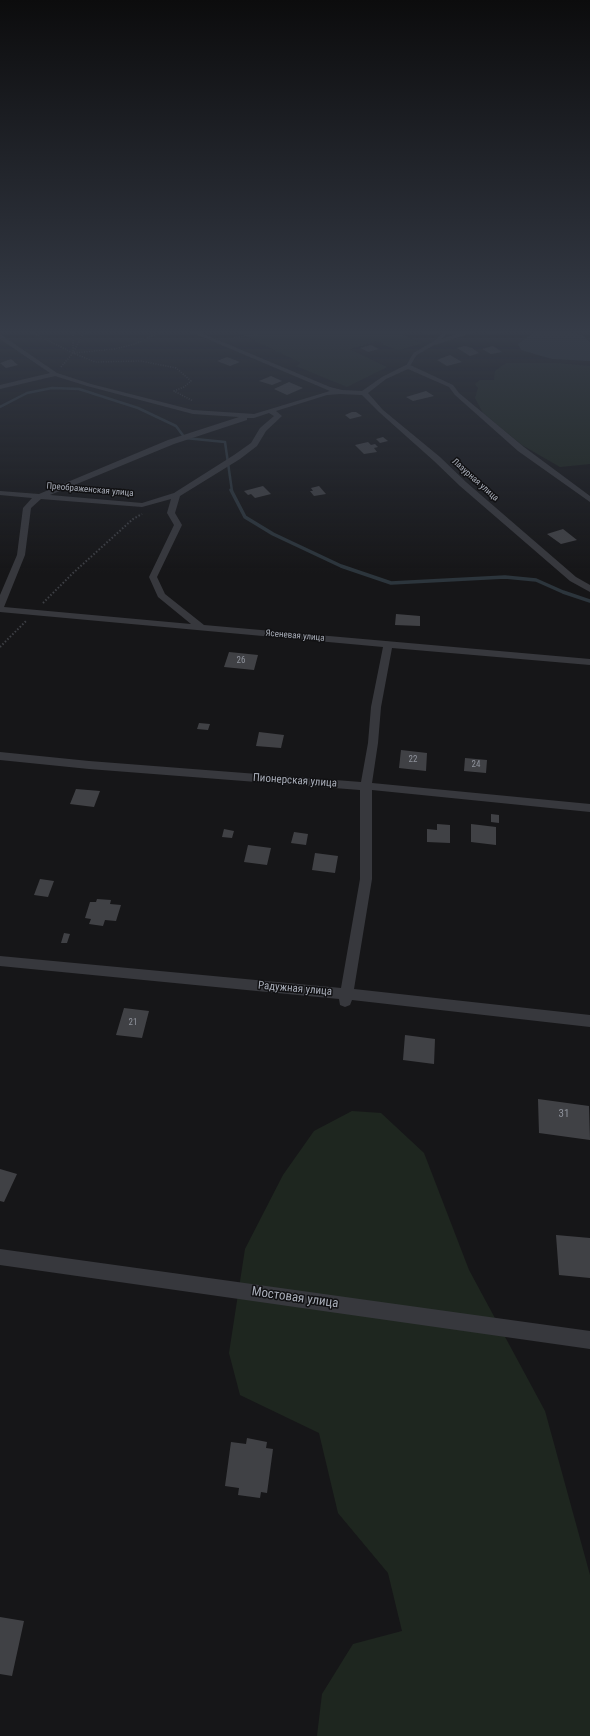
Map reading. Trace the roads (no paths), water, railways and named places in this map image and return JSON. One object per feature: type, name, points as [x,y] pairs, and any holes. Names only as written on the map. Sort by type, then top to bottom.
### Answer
[{"type":"street","points":[[189,411],[252,416]]},
{"type":"street","points":[[0,608],[21,555],[27,508],[36,498],[171,442],[270,411]]},
{"type":"street","name":"Преображенская улица","points":[[0,493],[142,505],[177,495],[237,457],[254,444],[263,430],[278,416],[270,411]]},
{"type":"street","name":"Лазурная улица","points":[[380,411],[573,579],[590,590]]},
{"type":"street","points":[[477,411],[521,449],[590,500]]},
{"type":"street","points":[[177,495],[173,503],[171,513],[178,526],[152,578],[161,595],[201,627]]},
{"type":"street","name":"Ясеневая улица","points":[[0,608],[388,645],[590,662]]},
{"type":"street","points":[[346,998],[366,879],[366,786],[373,743],[376,707],[388,645]]},
{"type":"street","name":"Пионерская улица","points":[[0,756],[89,765],[366,786],[590,808]]},
{"type":"street","name":"Радужная улица","points":[[0,961],[346,998],[590,1021]]},
{"type":"street","name":"Мостовая улица","points":[[0,1257],[590,1340]]},
{"type":"waterway","points":[[144,411],[176,426],[185,438],[225,442],[232,491]]},
{"type":"waterway","points":[[231,490],[245,517],[273,534],[341,566],[391,583],[505,577],[536,580],[563,592],[590,601]]}]
